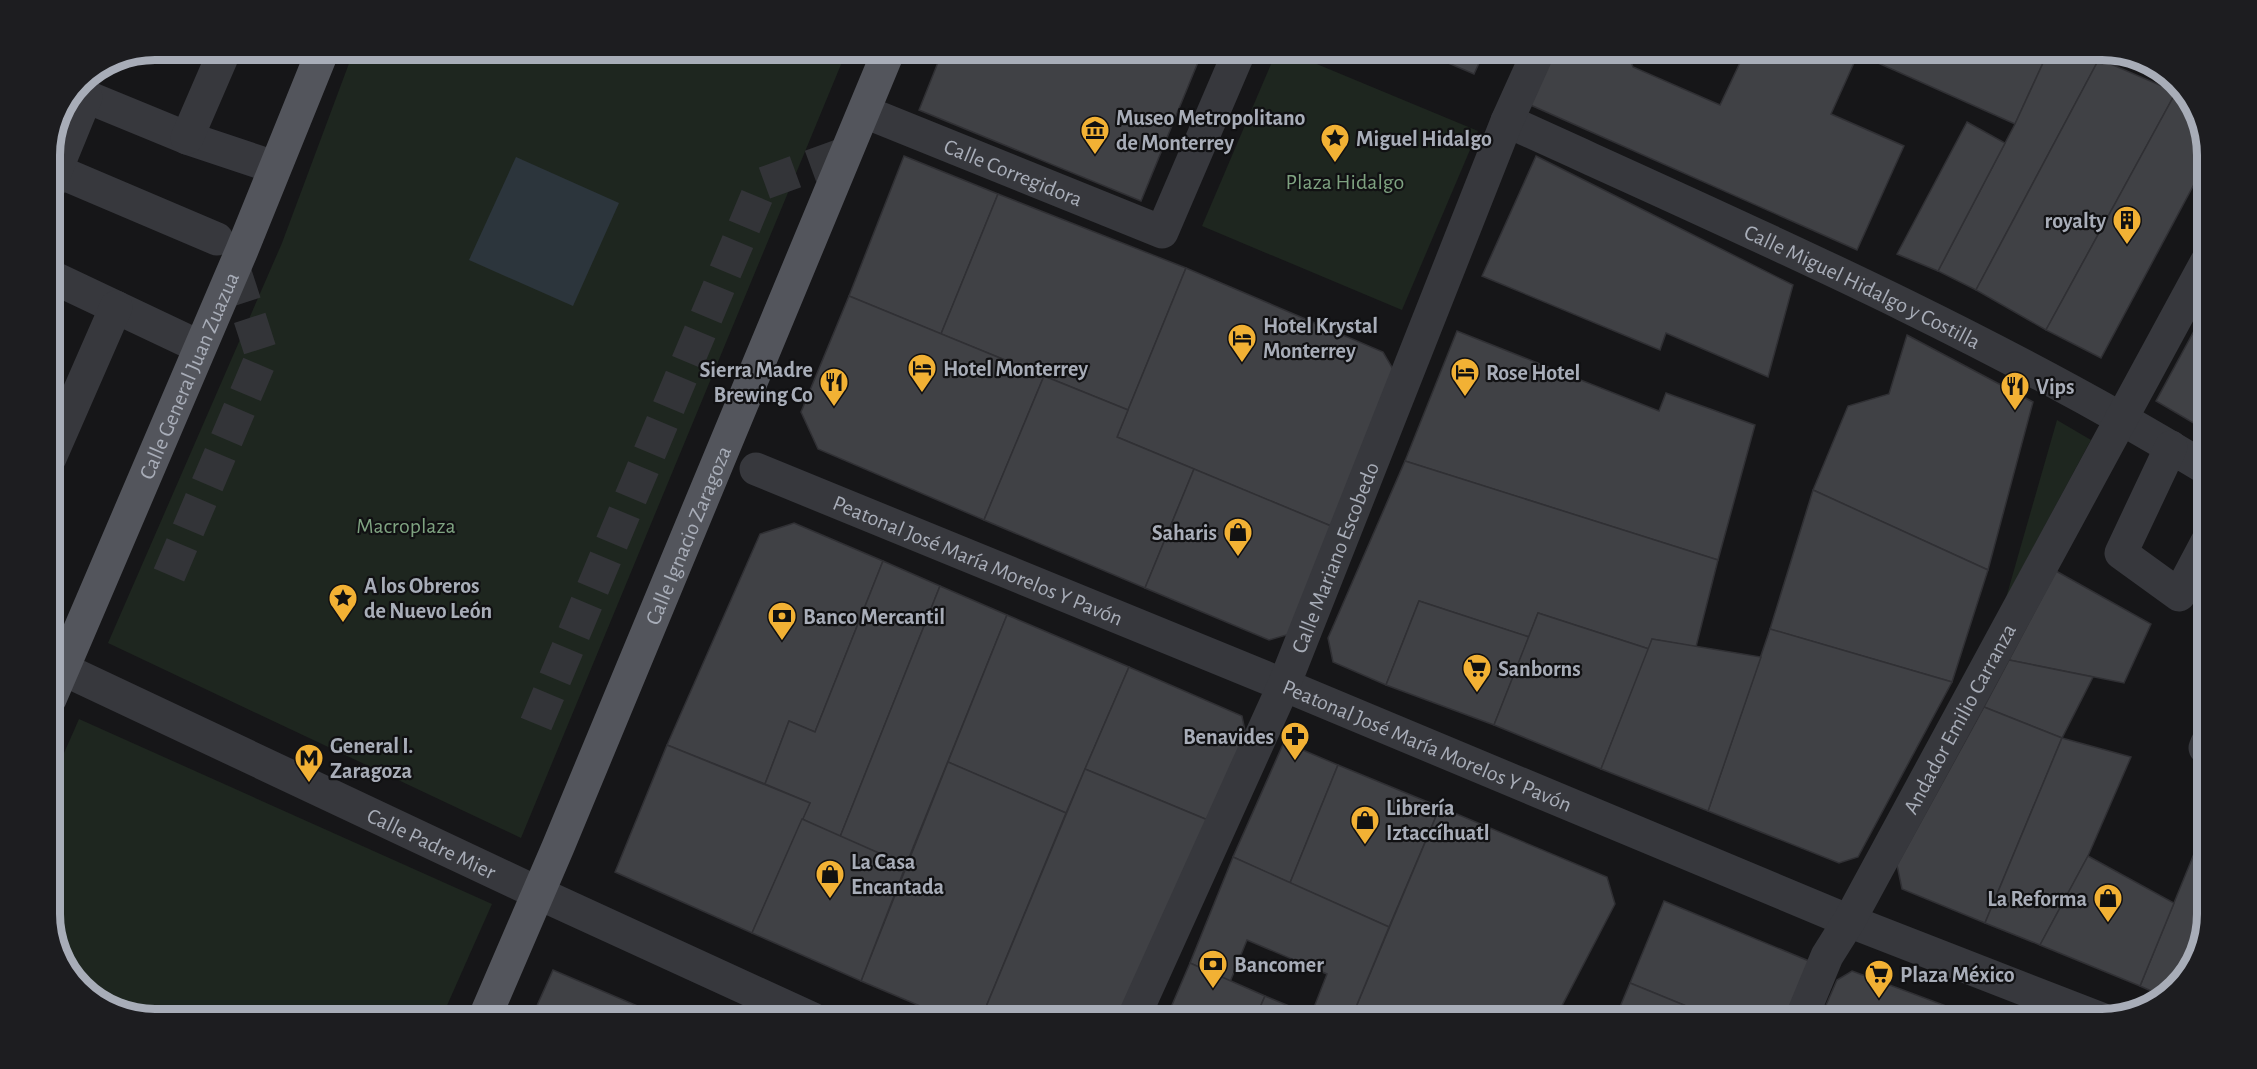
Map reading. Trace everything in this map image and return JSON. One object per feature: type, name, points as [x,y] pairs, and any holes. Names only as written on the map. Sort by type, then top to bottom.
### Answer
[{"type":"main road","name":"Calle General Juan Zuazua","points":[[60,657],[200,347],[319,60]]},
{"type":"main road","name":"Calle Ignacio Zaragoza","points":[[489,1009],[885,60]]},
{"type":"street","points":[[187,138],[221,60]]},
{"type":"street","name":"Calle Corregidora","points":[[865,112],[1162,232],[1236,60]]},
{"type":"street","name":"Calle Mariano Escobedo","points":[[1138,1009],[1284,685],[1507,121],[1534,60]]},
{"type":"street","points":[[82,95],[187,138],[274,167]]},
{"type":"street","points":[[60,151],[78,101]]},
{"type":"street","name":"Calle Miguel Hidalgo y Costilla","points":[[1507,121],[1880,290],[2121,417],[2197,463]]},
{"type":"street","points":[[60,177],[217,239]]},
{"type":"street","name":"Andador Emilio Carranza","points":[[1805,1009],[1827,956],[1849,921],[2197,279]]},
{"type":"street","points":[[60,281],[200,347]]},
{"type":"street","points":[[60,435],[116,307]]},
{"type":"street","points":[[2171,447],[2121,553],[2179,595],[2197,561]]},
{"type":"street","name":"Peatonal José María Morelos Y Pavón","points":[[756,469],[1284,685],[1849,921],[2073,1009]]},
{"type":"street","name":"Calle Padre Mier","points":[[60,668],[538,894],[789,1009]]},
{"type":"green space","name":"Macroplaza","points":[[350,60],[843,60],[521,838],[108,643],[282,243]]},
{"type":"green space","name":"Plaza Hidalgo","points":[[1273,60],[1307,60],[1478,131],[1402,310],[1202,226]]},
{"type":"green space","points":[[2057,420],[2091,440],[2006,598]]},
{"type":"green space","points":[[79,719],[492,904],[445,1009],[155,1009],[136,1007],[107,996],[92,985],[76,967],[62,933],[60,920],[60,762]]},
{"type":"shaded area","points":[[516,157],[619,203],[573,306],[469,260]]},
{"type":"building","name":"Museo Metropolitano de Monterrey","points":[[939,60],[1199,60],[1141,201],[919,110]]},
{"type":"building","points":[[1441,60],[1480,60],[1474,74]]},
{"type":"building","points":[[1545,60],[1630,60],[1633,67],[1720,105],[1741,60],[1855,60],[1831,114],[1904,146],[1857,250],[1526,103]]},
{"type":"building","points":[[1871,60],[2044,60],[2015,124]]},
{"type":"building","points":[[2044,60],[2098,60],[1976,290],[1938,271],[2015,124]]},
{"type":"building","points":[[2098,60],[2170,90],[2175,95],[2046,330],[1976,290]]},
{"type":"building","name":"royalty","points":[[2175,95],[2192,124],[2197,149],[2197,179],[2101,358],[2046,330]]},
{"type":"building","points":[[1967,122],[2005,143],[1938,271],[1897,254]]},
{"type":"building","points":[[904,156],[998,194],[941,334],[849,296]]},
{"type":"building","points":[[1536,156],[1793,285],[1768,377],[1666,333],[1660,350],[1482,276]]},
{"type":"building","points":[[998,194],[1186,268],[1128,410],[941,334]]},
{"type":"building","points":[[1186,268],[1383,352],[1393,369],[1331,526],[1117,437]]},
{"type":"building","name":"Hotel Monterrey","points":[[849,296],[1044,376],[984,520],[818,449],[801,412]]},
{"type":"building","points":[[2197,325],[2197,425],[2156,401]]},
{"type":"building","points":[[1457,331],[1659,411],[1666,393],[1755,425],[1718,560],[1405,461]]},
{"type":"building","points":[[1907,335],[2033,402],[1988,570],[1813,490],[1848,406],[1889,394]]},
{"type":"building","points":[[1044,376],[1128,410],[1117,437],[1194,469],[1145,588],[984,520]]},
{"type":"building","points":[[1405,461],[1718,560],[1696,647],[1652,639],[1649,649],[1538,613],[1529,637],[1419,601],[1386,685],[1333,662],[1328,638]]},
{"type":"building","name":"Saharis","points":[[1194,469],[1331,526],[1290,634],[1269,640],[1145,588]]},
{"type":"building","points":[[1813,490],[1988,570],[1952,682],[1770,629]]},
{"type":"building","name":"Banco Mercantil","points":[[794,523],[883,561],[815,732],[789,721],[765,784],[667,745],[760,534]]},
{"type":"building","points":[[883,561],[940,586],[840,837],[802,819],[810,803],[765,784],[789,721],[815,732]]},
{"type":"building","points":[[2056,571],[2151,624],[2124,683],[2009,660]]},
{"type":"building","points":[[940,586],[1007,615],[906,865],[840,837]]},
{"type":"building","points":[[1419,601],[1529,637],[1494,725],[1386,685]]},
{"type":"building","points":[[1538,613],[1649,649],[1601,769],[1494,725]]},
{"type":"building","points":[[1007,615],[1129,667],[1066,813],[948,762]]},
{"type":"building","points":[[1770,629],[1952,682],[1858,857],[1839,863],[1708,811]]},
{"type":"building","points":[[1652,639],[1761,657],[1708,811],[1601,769]]},
{"type":"building","points":[[2009,660],[2093,677],[2062,738],[1984,707]]},
{"type":"building","points":[[1129,667],[1242,716],[1247,741],[1210,821],[1085,769]]},
{"type":"building","points":[[1984,707],[2062,738],[1985,923],[1902,889],[1897,865]]},
{"type":"building","points":[[2062,738],[2131,757],[2088,856],[2040,945],[1985,923]]},
{"type":"building","points":[[1284,742],[1338,765],[1290,883],[1233,857]]},
{"type":"building","points":[[667,745],[810,803],[752,933],[615,872]]},
{"type":"building","points":[[948,762],[1066,813],[985,1009],[927,1009],[861,981]]},
{"type":"building","name":"Librería Iztaccíhuatl","points":[[1338,765],[1440,807],[1389,927],[1290,883]]},
{"type":"building","points":[[1085,769],[1210,821],[1125,1009],[985,1009]]},
{"type":"building","points":[[1440,807],[1607,877],[1615,904],[1560,1009],[1355,1009]]},
{"type":"building","name":"La Casa Encantada","points":[[802,819],[906,865],[861,981],[752,933]]},
{"type":"building","points":[[2197,846],[2197,914],[2190,950],[2177,972],[2155,993],[2140,986]]},
{"type":"building","name":"La Reforma","points":[[2088,856],[2174,903],[2140,986],[2040,945]]},
{"type":"building","points":[[1233,857],[1389,927],[1355,1009],[1313,1009],[1327,974],[1247,940],[1230,982],[1190,963]]},
{"type":"building","points":[[1664,901],[1809,961],[1789,1009],[1694,1009],[1630,983]]},
{"type":"building","name":"Bancomer","points":[[1190,963],[1265,996],[1259,1009],[1170,1009]]},
{"type":"building","points":[[553,970],[645,1009],[535,1009]]},
{"type":"building","name":"Plaza México","points":[[1852,971],[1954,1009],[1824,1009],[1837,980]]},
{"type":"building","points":[[1630,983],[1694,1009],[1619,1009]]},
{"type":"building","points":[[1265,996],[1296,1009],[1259,1009]]},
{"type":"tunnel","points":[[536,724],[762,184],[847,153]]},
{"type":"tunnel","points":[[169,575],[262,356],[234,269]]},
{"type":"place","name":"Museo Metropolitano de Monterrey","points":[[1095,156]]},
{"type":"place","name":"Miguel Hidalgo","points":[[1335,164]]},
{"type":"place","name":"royalty","points":[[2127,246]]},
{"type":"place","name":"Hotel Krystal Monterrey","points":[[1242,364]]},
{"type":"place","name":"Hotel Monterrey","points":[[922,394]]},
{"type":"place","name":"Rose Hotel","points":[[1465,398]]},
{"type":"place","name":"Sierra Madre Brewing Co","points":[[834,408]]},
{"type":"place","name":"Vips","points":[[2015,412]]},
{"type":"place","name":"Saharis","points":[[1238,558]]},
{"type":"place","name":"A los Obreros de Nuevo León","points":[[343,624]]},
{"type":"place","name":"Banco Mercantil","points":[[782,642]]},
{"type":"place","name":"Sanborns","points":[[1477,694]]},
{"type":"place","name":"Benavides","points":[[1295,762]]},
{"type":"place","name":"General I. Zaragoza","points":[[309,784]]},
{"type":"place","name":"Librería Iztaccíhuatl","points":[[1365,846]]},
{"type":"place","name":"La Casa Encantada","points":[[830,900]]},
{"type":"place","name":"La Reforma","points":[[2108,924]]},
{"type":"place","name":"Bancomer","points":[[1213,990]]},
{"type":"place","name":"Plaza México","points":[[1879,1000]]}]
